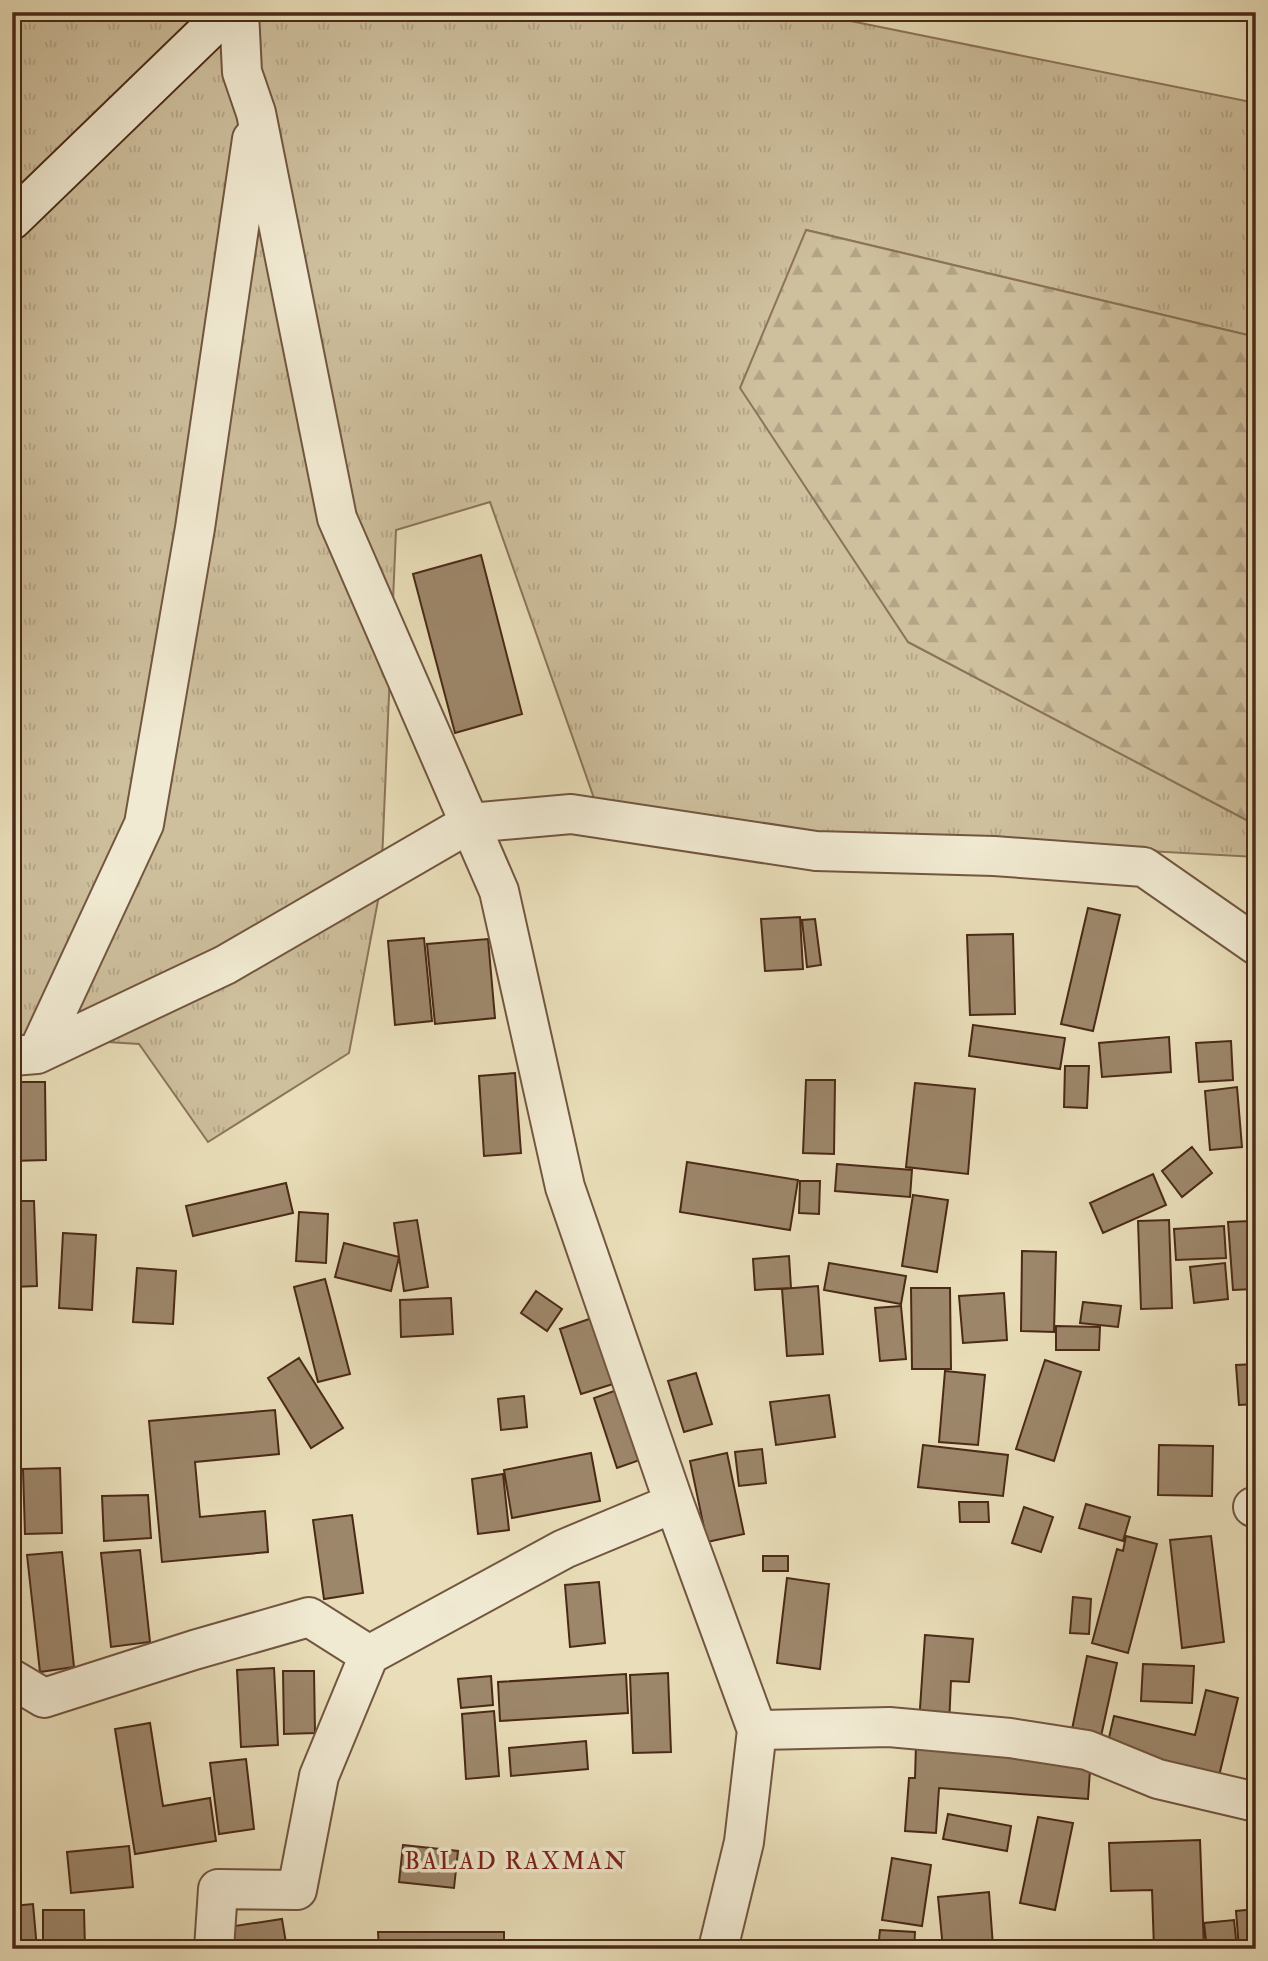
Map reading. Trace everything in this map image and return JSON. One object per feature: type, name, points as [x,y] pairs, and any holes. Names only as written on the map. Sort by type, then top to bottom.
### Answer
[{"type":"street","points":[[12,220],[227,12]]},
{"type":"street","points":[[239,12],[242,72],[256,113],[337,518],[499,891],[565,1187],[674,1503],[757,1730],[744,1842],[718,1949]]},
{"type":"street","points":[[25,1055],[144,824],[195,528],[256,113]]},
{"type":"street","points":[[25,1055],[225,965],[470,823],[571,814],[816,851],[994,856],[1144,867],[1256,945]]},
{"type":"street","points":[[214,1949],[218,1889],[298,1890],[319,1776],[369,1656],[565,1549],[674,1503]]},
{"type":"street","points":[[12,1679],[44,1698],[309,1617],[369,1656]]},
{"type":"street","points":[[757,1730],[889,1727],[1010,1738],[1087,1750],[1158,1779],[1256,1802]]},
{"type":"green space","points":[[12,12],[806,12],[1256,103],[1256,337],[807,230],[908,642],[1256,825],[1256,857],[602,821],[490,502],[396,530],[381,885],[349,1053],[208,1142],[139,1044],[12,1036]]},
{"type":"green space","points":[[806,230],[1256,337],[1256,825],[908,642],[740,388]]},
{"type":"building","points":[[481,555],[522,714],[455,733],[413,574]]},
{"type":"building","points":[[1088,908],[1120,915],[1093,1031],[1061,1024]]},
{"type":"building","points":[[800,917],[803,969],[765,971],[761,919]]},
{"type":"building","points":[[815,919],[821,965],[807,967],[802,920]]},
{"type":"building","points":[[1013,934],[1015,1014],[970,1015],[967,935]]},
{"type":"building","points":[[424,938],[432,1021],[395,1025],[388,941]]},
{"type":"building","points":[[488,939],[495,1018],[435,1024],[427,944]]},
{"type":"building","points":[[973,1025],[1065,1038],[1060,1069],[969,1056]]},
{"type":"building","points":[[1169,1037],[1171,1072],[1102,1077],[1099,1043]]},
{"type":"building","points":[[1231,1041],[1233,1080],[1199,1082],[1196,1043]]},
{"type":"building","points":[[1065,1066],[1089,1066],[1087,1108],[1064,1107]]},
{"type":"building","points":[[515,1073],[521,1153],[484,1156],[479,1076]]},
{"type":"building","points":[[806,1080],[835,1080],[834,1154],[803,1153]]},
{"type":"building","points":[[12,1082],[45,1082],[46,1160],[12,1161]]},
{"type":"building","points":[[915,1083],[975,1089],[968,1174],[906,1167]]},
{"type":"building","points":[[1237,1087],[1242,1147],[1210,1150],[1205,1091]]},
{"type":"building","points":[[1192,1147],[1212,1173],[1182,1197],[1162,1171]]},
{"type":"building","points":[[687,1162],[798,1180],[790,1230],[680,1212]]},
{"type":"building","points":[[837,1164],[912,1170],[910,1197],[835,1191]]},
{"type":"building","points":[[1153,1174],[1166,1205],[1103,1233],[1090,1203]]},
{"type":"building","points":[[800,1181],[820,1181],[819,1214],[799,1213]]},
{"type":"building","points":[[286,1183],[293,1213],[193,1236],[186,1206]]},
{"type":"building","points":[[913,1195],[948,1200],[937,1272],[902,1266]]},
{"type":"building","points":[[12,1201],[34,1201],[37,1286],[12,1287]]},
{"type":"building","points":[[299,1212],[328,1214],[326,1263],[296,1261]]},
{"type":"building","points":[[417,1220],[428,1287],[404,1291],[394,1223]]},
{"type":"building","points":[[1169,1220],[1172,1308],[1141,1309],[1138,1221]]},
{"type":"building","points":[[1250,1221],[1254,1289],[1233,1290],[1228,1222]]},
{"type":"building","points":[[1224,1226],[1226,1258],[1176,1260],[1174,1229]]},
{"type":"building","points":[[63,1233],[96,1235],[92,1310],[59,1308]]},
{"type":"building","points":[[344,1243],[399,1257],[391,1291],[335,1277]]},
{"type":"building","points":[[1022,1251],[1056,1252],[1054,1332],[1021,1331]]},
{"type":"building","points":[[789,1256],[791,1288],[755,1290],[753,1259]]},
{"type":"building","points":[[829,1263],[906,1276],[901,1304],[824,1290]]},
{"type":"building","points":[[1225,1263],[1228,1299],[1194,1303],[1190,1267]]},
{"type":"building","points":[[137,1268],[176,1271],[173,1324],[133,1322]]},
{"type":"building","points":[[325,1279],[350,1374],[318,1382],[294,1287]]},
{"type":"building","points":[[818,1286],[823,1354],[787,1356],[782,1289]]},
{"type":"building","points":[[911,1288],[950,1288],[951,1369],[912,1369]]},
{"type":"building","points":[[536,1291],[562,1309],[547,1331],[521,1313]]},
{"type":"building","points":[[1004,1293],[1007,1340],[963,1343],[959,1296]]},
{"type":"building","points":[[451,1298],[453,1334],[401,1337],[400,1300]]},
{"type":"building","points":[[1083,1302],[1121,1306],[1118,1327],[1080,1323]]},
{"type":"building","points":[[901,1306],[906,1359],[880,1361],[875,1308]]},
{"type":"building","points":[[592,1318],[613,1384],[581,1394],[560,1329]]},
{"type":"building","points":[[1056,1326],[1100,1327],[1099,1350],[1056,1350]]},
{"type":"building","points":[[299,1358],[343,1428],[311,1448],[268,1378]]},
{"type":"building","points":[[1045,1360],[1081,1372],[1054,1461],[1016,1449]]},
{"type":"building","points":[[1256,1364],[1256,1404],[1239,1405],[1236,1365]]},
{"type":"building","points":[[945,1371],[985,1375],[978,1445],[939,1442]]},
{"type":"building","points":[[696,1373],[712,1424],[684,1432],[668,1381]]},
{"type":"building","points":[[617,1390],[640,1460],[617,1468],[594,1398]]},
{"type":"building","points":[[829,1395],[835,1437],[776,1445],[770,1402]]},
{"type":"building","points":[[524,1396],[527,1427],[501,1430],[498,1399]]},
{"type":"building","points":[[275,1410],[279,1454],[195,1462],[200,1517],[265,1511],[268,1552],[162,1562],[149,1421]]},
{"type":"building","points":[[923,1445],[1008,1455],[1003,1496],[918,1487]]},
{"type":"building","points":[[1159,1445],[1213,1446],[1212,1496],[1158,1495]]},
{"type":"building","points":[[762,1449],[766,1483],[739,1486],[735,1452]]},
{"type":"building","points":[[1255,1452],[1256,1484],[1252,1484]]},
{"type":"building","points":[[591,1453],[600,1501],[512,1518],[504,1470]]},
{"type":"building","points":[[727,1453],[744,1534],[707,1542],[690,1461]]},
{"type":"building","points":[[60,1468],[62,1533],[25,1534],[23,1469]]},
{"type":"building","points":[[503,1474],[509,1530],[478,1534],[472,1479]]},
{"type":"building","points":[[148,1495],[151,1538],[104,1541],[102,1496]]},
{"type":"building","points":[[959,1502],[988,1502],[989,1522],[960,1522]]},
{"type":"building","points":[[1086,1504],[1130,1517],[1123,1541],[1079,1528]]},
{"type":"building","points":[[1024,1507],[1053,1517],[1041,1552],[1012,1543]]},
{"type":"building","points":[[352,1515],[363,1593],[324,1599],[313,1520]]},
{"type":"building","points":[[1126,1536],[1157,1544],[1128,1653],[1092,1643],[1117,1549],[1123,1551]]},
{"type":"building","points":[[1211,1536],[1224,1642],[1182,1648],[1170,1540]]},
{"type":"building","points":[[140,1550],[150,1642],[111,1647],[101,1553]]},
{"type":"building","points":[[62,1552],[74,1667],[40,1672],[27,1555]]},
{"type":"building","points":[[763,1556],[788,1556],[788,1571],[763,1571]]},
{"type":"building","points":[[787,1578],[829,1584],[820,1669],[777,1663]]},
{"type":"building","points":[[599,1582],[605,1643],[570,1647],[565,1585]]},
{"type":"building","points":[[1073,1597],[1091,1599],[1089,1634],[1070,1633]]},
{"type":"building","points":[[925,1635],[973,1639],[969,1682],[951,1681],[949,1725],[919,1723]]},
{"type":"building","points":[[1087,1656],[1117,1663],[1098,1750],[1069,1744]]},
{"type":"building","points":[[1143,1664],[1194,1666],[1192,1703],[1141,1701]]},
{"type":"building","points":[[274,1668],[278,1745],[241,1747],[237,1670]]},
{"type":"building","points":[[283,1671],[314,1671],[315,1733],[284,1734]]},
{"type":"building","points":[[668,1673],[671,1752],[633,1753],[630,1675]]},
{"type":"building","points":[[626,1674],[628,1713],[500,1721],[498,1682]]},
{"type":"building","points":[[491,1676],[493,1705],[461,1708],[458,1679]]},
{"type":"building","points":[[1206,1690],[1238,1698],[1217,1784],[1105,1755],[1114,1716],[1195,1735]]},
{"type":"building","points":[[494,1711],[499,1776],[466,1779],[462,1714]]},
{"type":"building","points":[[150,1723],[163,1806],[210,1798],[216,1841],[135,1854],[115,1729]]},
{"type":"building","points":[[12,1735],[15,1735],[20,1793],[12,1794]]},
{"type":"building","points":[[586,1741],[588,1769],[511,1776],[509,1748]]},
{"type":"building","points":[[916,1744],[1091,1756],[1088,1799],[939,1788],[936,1833],[905,1831],[909,1778],[915,1778]]},
{"type":"building","points":[[246,1759],[254,1829],[219,1834],[210,1763]]},
{"type":"building","points":[[948,1814],[1011,1826],[1007,1851],[943,1839]]},
{"type":"building","points":[[1038,1817],[1073,1823],[1055,1910],[1020,1903]]},
{"type":"building","points":[[1200,1840],[1204,1949],[1154,1949],[1152,1890],[1111,1891],[1109,1843]]},
{"type":"building","points":[[403,1845],[458,1851],[454,1888],[399,1882]]},
{"type":"building","points":[[129,1846],[133,1887],[71,1893],[67,1852]]},
{"type":"building","points":[[892,1858],[931,1865],[922,1926],[882,1920]]},
{"type":"building","points":[[989,1892],[993,1946],[943,1949],[938,1897]]},
{"type":"building","points":[[33,1904],[37,1949],[12,1949],[12,1906]]},
{"type":"building","points":[[1256,1909],[1256,1949],[1239,1949],[1236,1911]]},
{"type":"building","points":[[43,1910],[84,1910],[85,1949],[43,1949]]},
{"type":"building","points":[[282,1919],[287,1949],[231,1949],[228,1927]]},
{"type":"building","points":[[1234,1920],[1237,1949],[1207,1949],[1204,1923]]},
{"type":"building","points":[[880,1930],[915,1932],[914,1949],[878,1949]]},
{"type":"building","points":[[378,1932],[504,1932],[504,1949],[379,1949]]},
{"type":"district","name":"BALAD RAXMAN","points":[[516,1861]]}]
